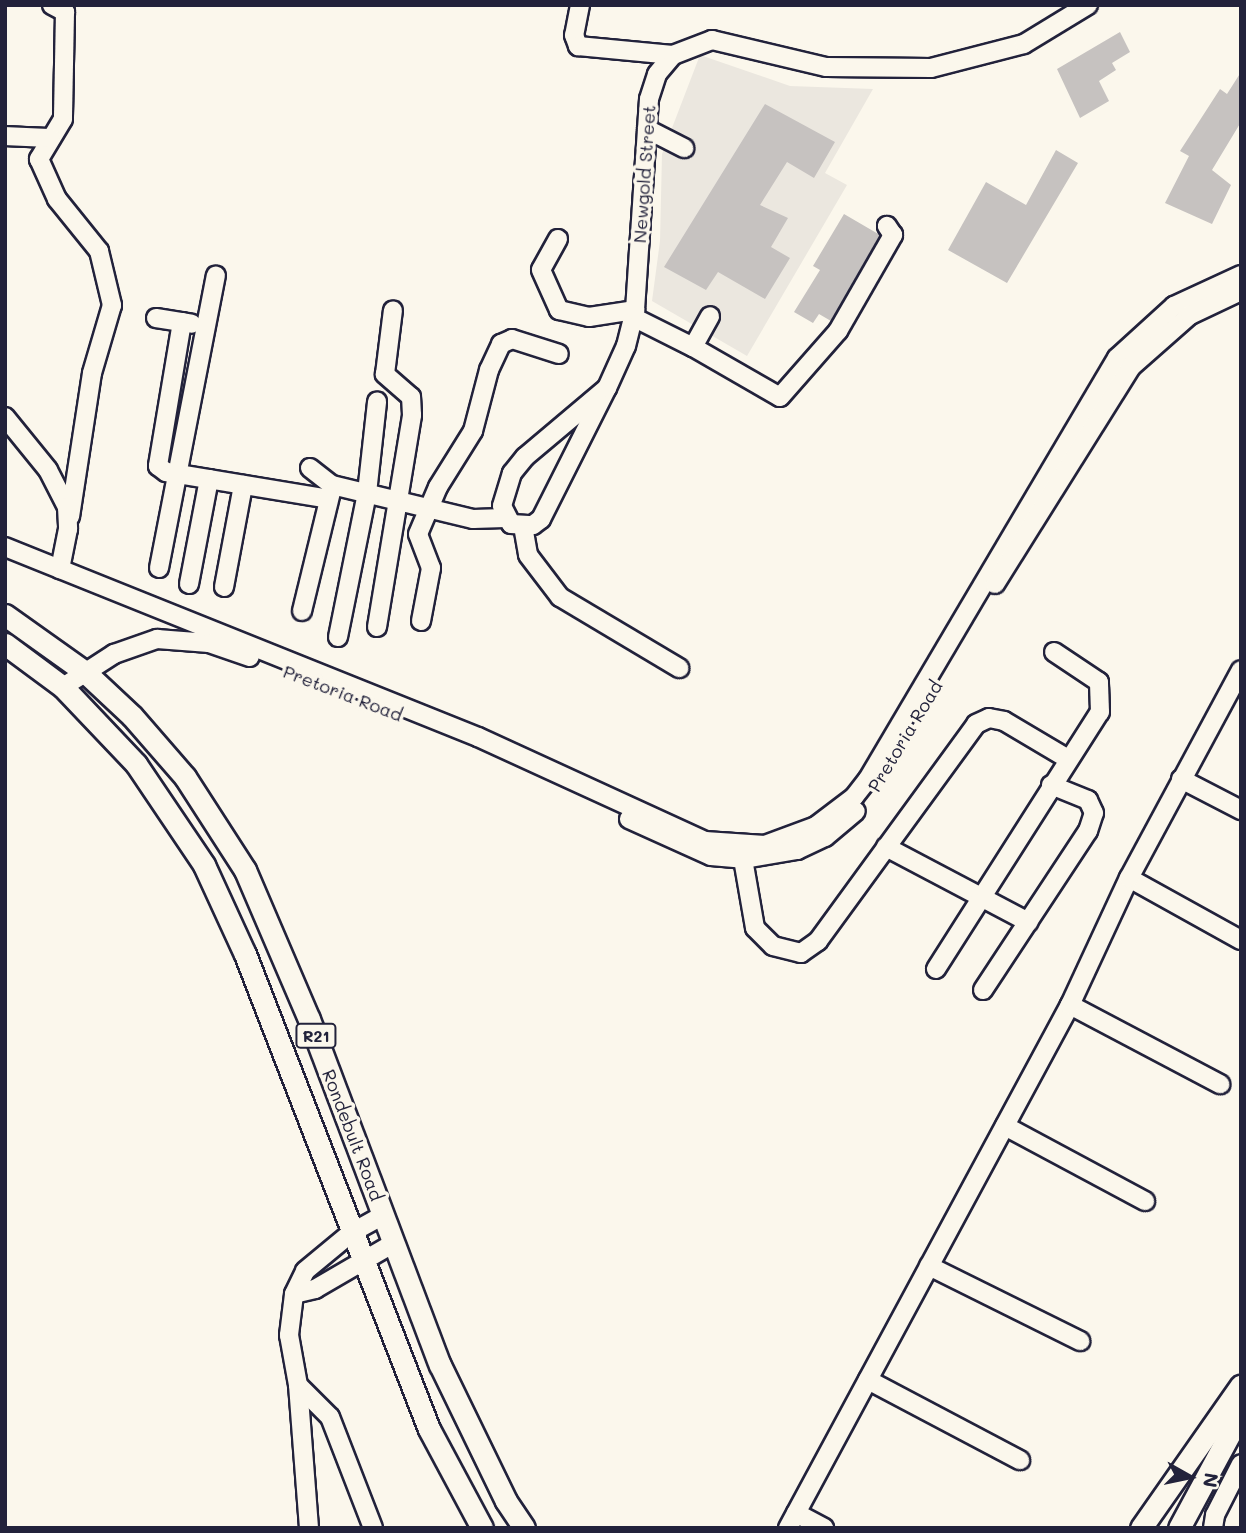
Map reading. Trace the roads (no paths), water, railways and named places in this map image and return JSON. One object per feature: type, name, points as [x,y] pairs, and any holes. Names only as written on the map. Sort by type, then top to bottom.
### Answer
[{"type":"main road","name":"Rondebult Road","points":[[5,615],[85,672],[185,777],[245,870],[309,1019],[463,1415],[524,1528]]},
{"type":"main road","name":"Rondebult Road","points":[[5,644],[64,687],[148,779],[204,865],[246,954],[351,1233],[429,1429],[482,1528]]},
{"type":"main road","points":[[1141,1528],[1241,1385]]},
{"type":"main road","points":[[1179,1528],[1241,1413]]},
{"type":"street","points":[[52,5],[65,12],[62,119],[42,152],[41,169],[57,199],[99,251],[112,305],[92,373],[60,569]]},
{"type":"street","points":[[580,5],[574,35],[578,46],[673,55],[712,40],[826,67],[931,68],[1024,44],[1088,5]]},
{"type":"street","name":"Newgold Street","points":[[523,526],[541,519],[548,508],[607,388],[635,314],[649,99],[657,75],[673,55]]},
{"type":"street","points":[[647,129],[684,148]]},
{"type":"street","points":[[5,136],[51,138]]},
{"type":"street","points":[[558,239],[541,270],[559,310],[589,317],[635,314],[779,397],[838,331],[892,235],[887,226]]},
{"type":"street","name":"Pretoria Road","points":[[414,716],[521,764],[685,846],[711,856],[744,859],[765,851],[825,837],[866,800],[1142,332],[1174,306],[1241,275]]},
{"type":"street","points":[[159,568],[216,276]]},
{"type":"street","name":"Pretoria Road","points":[[1115,375],[1175,326],[1241,290]]},
{"type":"street","points":[[377,627],[412,415],[411,397],[385,374],[393,310]]},
{"type":"street","points":[[693,347],[710,316]]},
{"type":"street","points":[[156,318],[206,326]]},
{"type":"street","points":[[182,322],[158,466],[178,474],[243,485],[367,493],[473,519],[505,518],[523,526],[528,555],[560,597],[679,668]]},
{"type":"street","points":[[421,621],[431,568],[418,534],[432,509],[438,487],[473,430],[501,344],[512,339],[559,354]]},
{"type":"street","points":[[505,518],[507,489],[525,457],[607,388]]},
{"type":"street","points":[[338,637],[367,493],[377,402]]},
{"type":"street","points":[[5,418],[48,470],[70,516]]},
{"type":"street","points":[[310,468],[331,492]]},
{"type":"street","points":[[189,584],[209,479]]},
{"type":"street","points":[[224,587],[243,485]]},
{"type":"street","points":[[302,611],[331,492]]},
{"type":"street","points":[[5,547],[266,658]]},
{"type":"street","points":[[64,687],[124,650],[157,639],[209,643],[266,658]]},
{"type":"street","points":[[936,969],[1100,712],[1103,696],[1099,682],[1054,652]]},
{"type":"street","name":"Pretoria Road","points":[[266,658],[414,716],[705,841],[765,851]]},
{"type":"street","points":[[824,1528],[792,1520],[1070,1005],[1129,878],[1241,670]]},
{"type":"street","points":[[744,859],[755,928],[774,946],[802,953],[818,941],[976,724],[989,718],[1004,721],[1068,759]]},
{"type":"street","points":[[1181,779],[1241,810]]},
{"type":"street","points":[[983,990],[1088,831],[1094,813],[1088,800],[1051,785]]},
{"type":"street","points":[[886,847],[983,895],[1028,922]]},
{"type":"street","points":[[1129,878],[1241,940]]},
{"type":"street","points":[[1070,1005],[1220,1084]]},
{"type":"street","points":[[1005,1126],[1145,1201]]},
{"type":"street","points":[[309,1528],[298,1385],[289,1335],[294,1294],[306,1271],[351,1233],[383,1214]]},
{"type":"street","points":[[294,1294],[314,1289],[394,1242]]},
{"type":"street","points":[[929,1266],[1080,1341]]},
{"type":"street","points":[[869,1380],[1020,1460]]},
{"type":"street","points":[[298,1385],[330,1417],[373,1528]]},
{"type":"street","points":[[1213,1528],[1215,1515],[1241,1464]]}]
